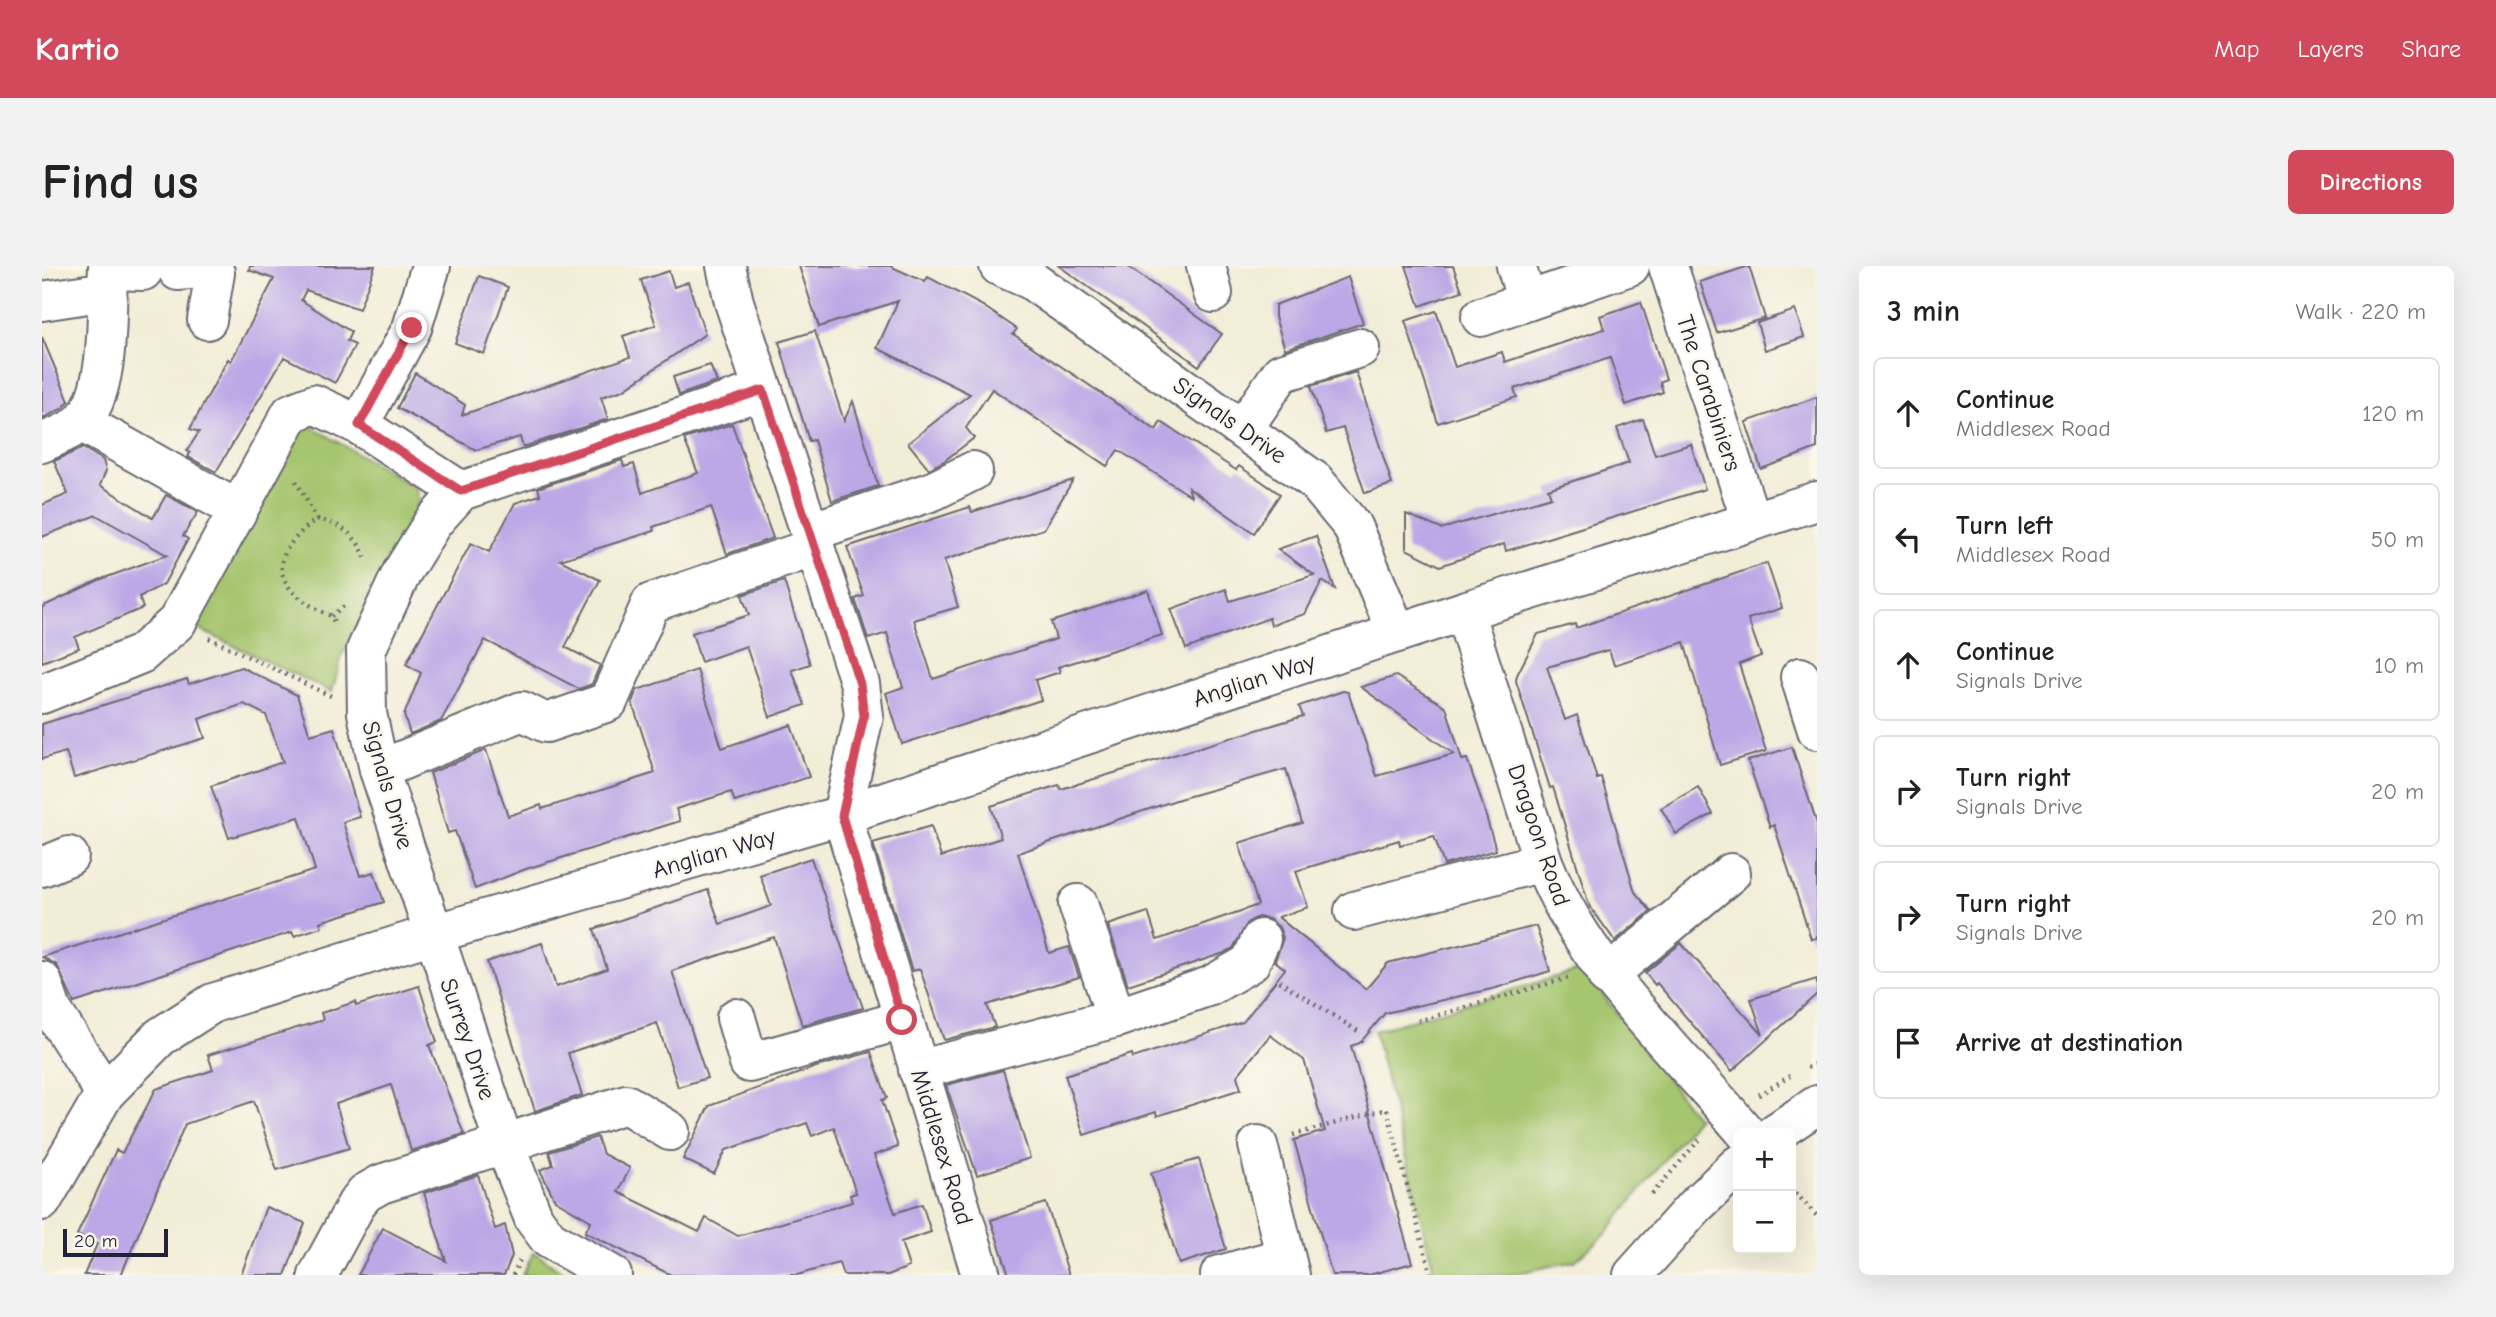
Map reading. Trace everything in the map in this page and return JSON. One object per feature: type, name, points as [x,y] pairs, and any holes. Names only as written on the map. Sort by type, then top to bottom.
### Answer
[{"type":"street","points":[[359,425],[412,328],[431,266]]},
{"type":"street","name":"Middlesex Road","points":[[726,266],[763,390],[860,684],[864,716],[842,816],[981,1275]]},
{"type":"street","points":[[1481,317],[1521,284],[1630,266]]},
{"type":"street","name":"The Carabiniers","points":[[1668,266],[1751,521]]},
{"type":"street","points":[[42,301],[129,274],[209,268],[215,273],[207,320]]},
{"type":"street","name":"Signals Drive","points":[[1023,270],[1315,481],[1352,526],[1397,633]]},
{"type":"street","points":[[42,443],[81,422],[93,401],[129,274]]},
{"type":"street","points":[[1243,429],[1281,373],[1360,348]]},
{"type":"street","name":"Signals Drive","points":[[433,934],[379,770],[367,713],[366,650],[402,572],[433,522],[461,491],[763,390]]},
{"type":"street","points":[[42,694],[141,654],[177,622],[291,413],[314,404],[359,425],[461,491]]},
{"type":"street","points":[[81,422],[238,510]]},
{"type":"street","points":[[379,770],[522,711],[547,723],[608,702],[651,603],[933,491],[973,471]]},
{"type":"street","points":[[1464,611],[1817,501]]},
{"type":"street","name":"Anglian Way","points":[[42,1199],[54,1149],[160,1037],[213,1003],[433,934],[842,816],[1464,611]]},
{"type":"street","name":"Dragoon Road","points":[[1464,611],[1543,862],[1559,902],[1605,973],[1742,1128]]},
{"type":"street","points":[[1800,677],[1817,730]]},
{"type":"street","points":[[1354,911],[1543,862]]},
{"type":"street","points":[[1605,973],[1731,873]]},
{"type":"street","points":[[1078,905],[1116,1018]]},
{"type":"street","name":"Surrey Drive","points":[[433,934],[504,1143],[534,1219],[549,1239],[612,1275]]},
{"type":"street","points":[[918,1070],[1116,1018],[1210,986],[1255,951]]},
{"type":"street","points":[[42,981],[52,1010],[105,1093]]},
{"type":"street","points":[[736,1018],[749,1063],[902,1020]]},
{"type":"street","points":[[318,1275],[356,1203],[365,1193],[381,1184],[626,1104],[670,1131]]},
{"type":"street","points":[[1782,1128],[1817,1105]]},
{"type":"street","points":[[1220,1275],[1287,1266],[1258,1145]]},
{"type":"street","points":[[1633,1275],[1695,1206],[1733,1170]]},
{"type":"path","points":[[267,456],[300,485],[317,519],[344,528],[359,543],[367,563]]},
{"type":"path","points":[[317,519],[291,540],[285,556],[283,574],[289,590],[307,605],[331,617],[337,629]]},
{"type":"path","points":[[331,617],[347,604]]},
{"type":"path","points":[[177,622],[367,713]]},
{"type":"path","points":[[1255,951],[1361,1033]]},
{"type":"path","points":[[1418,1021],[1605,973]]},
{"type":"path","points":[[1258,1145],[1387,1109],[1431,1275]]},
{"type":"path","points":[[1794,1191],[1817,1216]]},
{"type":"green space","points":[[311,426],[417,489],[420,512],[342,655],[332,692],[196,628],[294,435]]},
{"type":"green space","points":[[1583,969],[1697,1118],[1606,1234],[1575,1261],[1508,1275],[1435,1275],[1374,1031]]},
{"type":"green space","points":[[534,1252],[567,1275],[522,1275]]},
{"type":"building","points":[[250,266],[375,266],[359,309],[306,290],[301,300],[351,332],[347,341],[355,345],[335,383],[284,357],[216,472],[188,457],[190,453],[187,451],[199,432],[190,429],[228,359],[231,361],[274,279],[249,270]]},
{"type":"building","points":[[799,266],[890,266],[925,282],[928,277],[983,306],[1017,329],[1013,334],[1156,430],[1161,422],[1236,470],[1239,466],[1280,494],[1254,533],[1188,487],[1191,496],[1118,450],[1107,466],[992,389],[966,428],[974,438],[929,469],[908,443],[970,394],[877,348],[898,301],[819,327]]},
{"type":"building","points":[[1059,266],[1127,266],[1222,334],[1199,366]]},
{"type":"building","points":[[1406,266],[1453,266],[1462,291],[1420,306]]},
{"type":"building","points":[[1749,266],[1765,318],[1717,333],[1700,282]]},
{"type":"building","points":[[669,271],[674,287],[688,282],[705,334],[623,390],[601,397],[608,419],[523,447],[520,437],[476,450],[397,408],[415,373],[465,405],[462,415],[630,357],[623,336],[656,325],[641,280]]},
{"type":"building","points":[[479,276],[508,287],[484,354],[455,343]]},
{"type":"building","points":[[1348,277],[1363,323],[1285,349],[1275,317],[1275,305]]},
{"type":"building","points":[[1641,302],[1666,379],[1660,382],[1663,392],[1626,405],[1610,358],[1514,389],[1517,397],[1438,423],[1405,321],[1436,311],[1455,367],[1502,352],[1505,362],[1604,329],[1600,316]]},
{"type":"building","points":[[1795,310],[1804,337],[1765,350],[1757,323]]},
{"type":"building","points":[[815,331],[844,421],[853,401],[878,486],[832,501],[814,440],[809,441],[779,342]]},
{"type":"building","points":[[42,337],[69,401],[63,408],[42,419]]},
{"type":"building","points":[[710,365],[717,382],[679,395],[673,377]]},
{"type":"building","points":[[1356,372],[1392,484],[1365,493],[1343,428],[1326,433],[1311,386]]},
{"type":"building","points":[[1817,397],[1817,448],[1761,469],[1746,422]]},
{"type":"building","points":[[1643,419],[1655,455],[1691,444],[1705,489],[1506,551],[1504,544],[1440,566],[1406,549],[1406,514],[1441,529],[1551,497],[1548,489],[1629,463],[1617,428]]},
{"type":"building","points":[[732,424],[773,538],[727,554],[711,507],[653,527],[654,531],[560,560],[600,580],[565,647],[600,665],[592,684],[579,689],[485,640],[441,721],[410,734],[404,715],[421,673],[406,664],[471,543],[489,552],[515,503],[540,495],[538,488],[622,460],[624,467],[634,464],[642,493],[698,473],[684,439]]},
{"type":"building","points":[[83,448],[103,460],[106,471],[100,485],[153,518],[166,495],[198,512],[183,536],[188,539],[164,584],[139,597],[143,608],[75,637],[79,648],[42,662],[42,607],[99,580],[167,555],[96,515],[42,537],[42,505],[68,494],[54,461]]},
{"type":"building","points":[[1073,480],[1044,529],[944,560],[958,607],[914,620],[933,679],[1056,639],[1051,622],[1148,590],[1162,635],[1058,667],[1060,672],[1035,680],[1041,700],[902,744],[886,693],[903,687],[887,633],[868,639],[855,599],[864,596],[847,547],[970,507],[972,512]]},
{"type":"building","points":[[1316,536],[1335,589],[1322,581],[1305,614],[1271,625],[1269,618],[1186,649],[1171,609],[1226,589],[1230,601],[1314,575],[1278,549]]},
{"type":"building","points":[[1767,563],[1782,608],[1748,619],[1761,656],[1739,664],[1766,751],[1720,765],[1684,642],[1614,665],[1609,650],[1547,667],[1565,720],[1577,715],[1597,779],[1601,777],[1635,892],[1651,911],[1615,941],[1589,905],[1553,787],[1550,788],[1516,681],[1517,675],[1538,634],[1575,624],[1576,628]]},
{"type":"building","points":[[784,581],[810,664],[792,670],[805,705],[770,717],[746,646],[701,662],[692,633],[749,615],[742,595]]},
{"type":"building","points":[[241,667],[297,695],[310,735],[334,728],[360,817],[343,822],[360,876],[374,872],[384,902],[320,922],[322,927],[294,936],[292,932],[74,1003],[57,965],[42,957],[315,870],[299,817],[229,838],[211,786],[283,762],[266,715],[244,704],[199,719],[205,738],[74,778],[66,752],[42,759],[42,724],[187,679],[189,684]]},
{"type":"building","points":[[697,670],[722,748],[791,725],[809,777],[735,802],[731,792],[676,809],[680,821],[526,869],[475,889],[455,831],[448,833],[430,773],[486,750],[508,816],[541,805],[542,809],[655,773],[632,702],[637,690]]},
{"type":"building","points":[[1396,676],[1446,707],[1462,760],[1467,759],[1480,796],[1496,850],[1444,865],[1434,836],[1400,845],[1399,840],[1296,871],[1308,907],[1278,917],[1366,989],[1388,963],[1536,926],[1550,971],[1496,988],[1385,1013],[1360,1043],[1351,1046],[1412,1263],[1369,1275],[1332,1275],[1294,1140],[1325,1131],[1304,1060],[1270,1035],[1237,1076],[1241,1089],[1157,1116],[1156,1112],[1084,1135],[1065,1075],[1132,1054],[1133,1058],[1243,1022],[1285,969],[1275,961],[1283,938],[1279,927],[1269,919],[1258,917],[1248,922],[1233,948],[1224,953],[1128,985],[1108,925],[1148,912],[1157,940],[1258,905],[1239,843],[1302,823],[1286,769],[1179,799],[1018,853],[1049,953],[1069,947],[1079,977],[987,1005],[995,1027],[944,1040],[920,969],[912,971],[873,843],[931,826],[941,857],[1001,838],[991,806],[1059,785],[1061,789],[1303,716],[1299,706],[1343,691],[1348,692],[1377,776],[1454,754],[1361,687]]},
{"type":"building","points":[[1792,747],[1817,824],[1817,938],[1811,939],[1774,825],[1770,827],[1748,761]]},
{"type":"building","points":[[1698,787],[1713,814],[1676,834],[1661,808]]},
{"type":"building","points":[[811,858],[863,1008],[802,1025],[774,937],[672,971],[707,1078],[678,1087],[657,1023],[568,1053],[582,1095],[535,1111],[487,962],[542,943],[556,987],[607,969],[594,929],[708,890],[720,924],[771,906],[760,875]]},
{"type":"building","points":[[1681,943],[1763,1035],[1751,999],[1817,979],[1817,994],[1732,1071],[1657,983],[1655,985],[1645,973]]},
{"type":"building","points":[[419,986],[437,1042],[429,1045],[464,1134],[411,1151],[391,1085],[336,1104],[349,1148],[277,1170],[254,1101],[185,1124],[121,1275],[84,1275],[97,1244],[77,1235],[116,1150],[122,1153],[156,1089],[213,1070],[208,1055],[323,1020],[321,1013],[355,1002],[356,1006]]},
{"type":"building","points":[[871,1052],[887,1098],[882,1100],[898,1147],[874,1155],[895,1213],[922,1204],[931,1232],[901,1242],[909,1267],[888,1275],[843,1275],[839,1263],[797,1275],[671,1275],[585,1232],[591,1221],[555,1200],[540,1170],[553,1165],[549,1152],[597,1137],[603,1154],[630,1168],[618,1192],[699,1232],[706,1218],[738,1236],[852,1202],[850,1195],[856,1193],[834,1127],[812,1136],[807,1123],[726,1150],[714,1174],[683,1159],[709,1106],[816,1067]]},
{"type":"building","points":[[1003,1070],[1030,1158],[977,1175],[946,1085]]},
{"type":"building","points":[[1199,1159],[1226,1249],[1179,1264],[1151,1173]]},
{"type":"building","points":[[478,1175],[495,1229],[505,1225],[512,1256],[504,1275],[358,1275],[383,1228],[446,1261],[424,1193]]},
{"type":"building","points":[[1046,1203],[1069,1275],[1009,1275],[991,1220]]},
{"type":"building","points":[[266,1207],[305,1223],[285,1275],[241,1275]]},
{"type":"route","points":[[412,328],[359,425],[461,491],[763,390],[860,684],[864,716],[842,816],[902,1020]]}]
